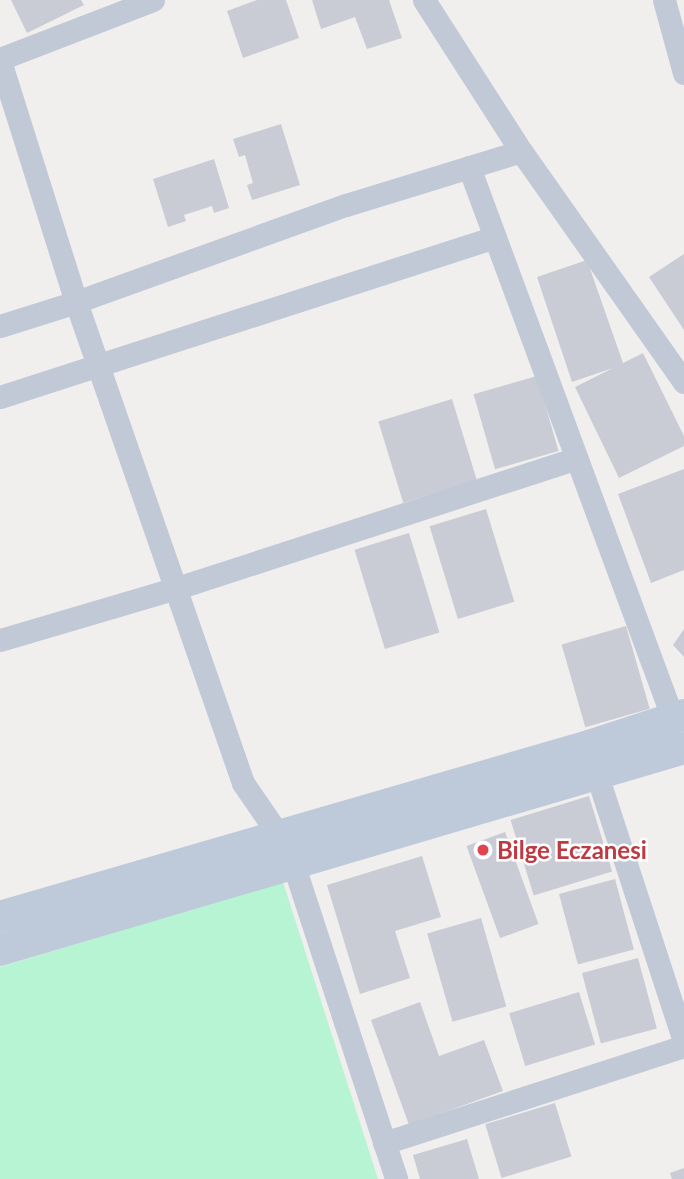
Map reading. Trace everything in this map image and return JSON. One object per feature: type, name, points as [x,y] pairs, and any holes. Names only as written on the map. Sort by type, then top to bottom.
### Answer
[{"type":"street","points":[[153,0],[0,60],[76,302],[243,783],[278,834],[293,863],[396,1179]]},
{"type":"street","points":[[424,0],[521,151],[684,382]]},
{"type":"street","points":[[664,0],[684,73]]},
{"type":"street","points":[[0,326],[76,302],[346,205],[521,151]]},
{"type":"street","points":[[469,167],[576,458],[680,728]]},
{"type":"street","points":[[0,397],[495,237]]},
{"type":"street","points":[[0,640],[177,588],[576,458]]},
{"type":"street","points":[[0,950],[596,772],[680,728]]},
{"type":"street","points":[[0,917],[278,834],[680,728]]},
{"type":"street","points":[[384,1143],[684,1043],[596,772]]},
{"type":"green space","points":[[283,882],[378,1179],[0,1179],[0,967]]},
{"type":"building","points":[[11,0],[81,0],[84,5],[27,33]]},
{"type":"building","points":[[257,0],[286,0],[299,38],[243,58],[227,11]]},
{"type":"building","points":[[312,0],[389,0],[402,38],[367,49],[355,17],[321,29]]},
{"type":"building","points":[[281,124],[300,185],[252,200],[247,185],[253,183],[245,155],[239,157],[233,139]]},
{"type":"building","points":[[214,159],[229,208],[214,213],[212,206],[184,215],[186,221],[168,227],[153,179]]},
{"type":"building","points":[[684,254],[684,330],[649,277]]},
{"type":"building","points":[[587,260],[623,363],[643,353],[684,436],[684,446],[619,478],[575,387],[613,368],[572,382],[537,277]]},
{"type":"building","points":[[537,376],[558,451],[495,469],[474,394]]},
{"type":"building","points":[[452,399],[477,480],[403,503],[378,422]]},
{"type":"building","points":[[684,469],[684,570],[651,583],[618,494]]},
{"type":"building","points":[[486,509],[514,602],[458,619],[430,526]]},
{"type":"building","points":[[409,533],[439,632],[385,649],[354,550]]},
{"type":"building","points":[[626,626],[650,709],[585,727],[562,644]]},
{"type":"building","points":[[684,629],[684,657],[673,645]]},
{"type":"building","points":[[589,796],[612,872],[534,896],[511,820]]},
{"type":"building","points":[[505,832],[539,924],[500,938],[466,846]]},
{"type":"building","points":[[422,856],[441,917],[395,931],[410,978],[360,994],[327,885]]},
{"type":"building","points":[[615,879],[634,950],[578,965],[559,894]]},
{"type":"building","points":[[481,918],[506,1006],[453,1022],[427,933]]},
{"type":"building","points":[[638,958],[657,1029],[601,1044],[582,973]]},
{"type":"building","points":[[579,992],[595,1045],[525,1066],[509,1013]]},
{"type":"building","points":[[420,1002],[439,1056],[484,1040],[503,1091],[409,1125],[371,1020]]},
{"type":"building","points":[[555,1103],[571,1157],[502,1178],[485,1124]]},
{"type":"building","points":[[467,1139],[479,1179],[420,1179],[413,1155]]},
{"type":"building","points":[[684,1168],[684,1179],[672,1179],[670,1173]]},
{"type":"place","name":"Bilge Eczanesi","points":[[483,850]]}]
